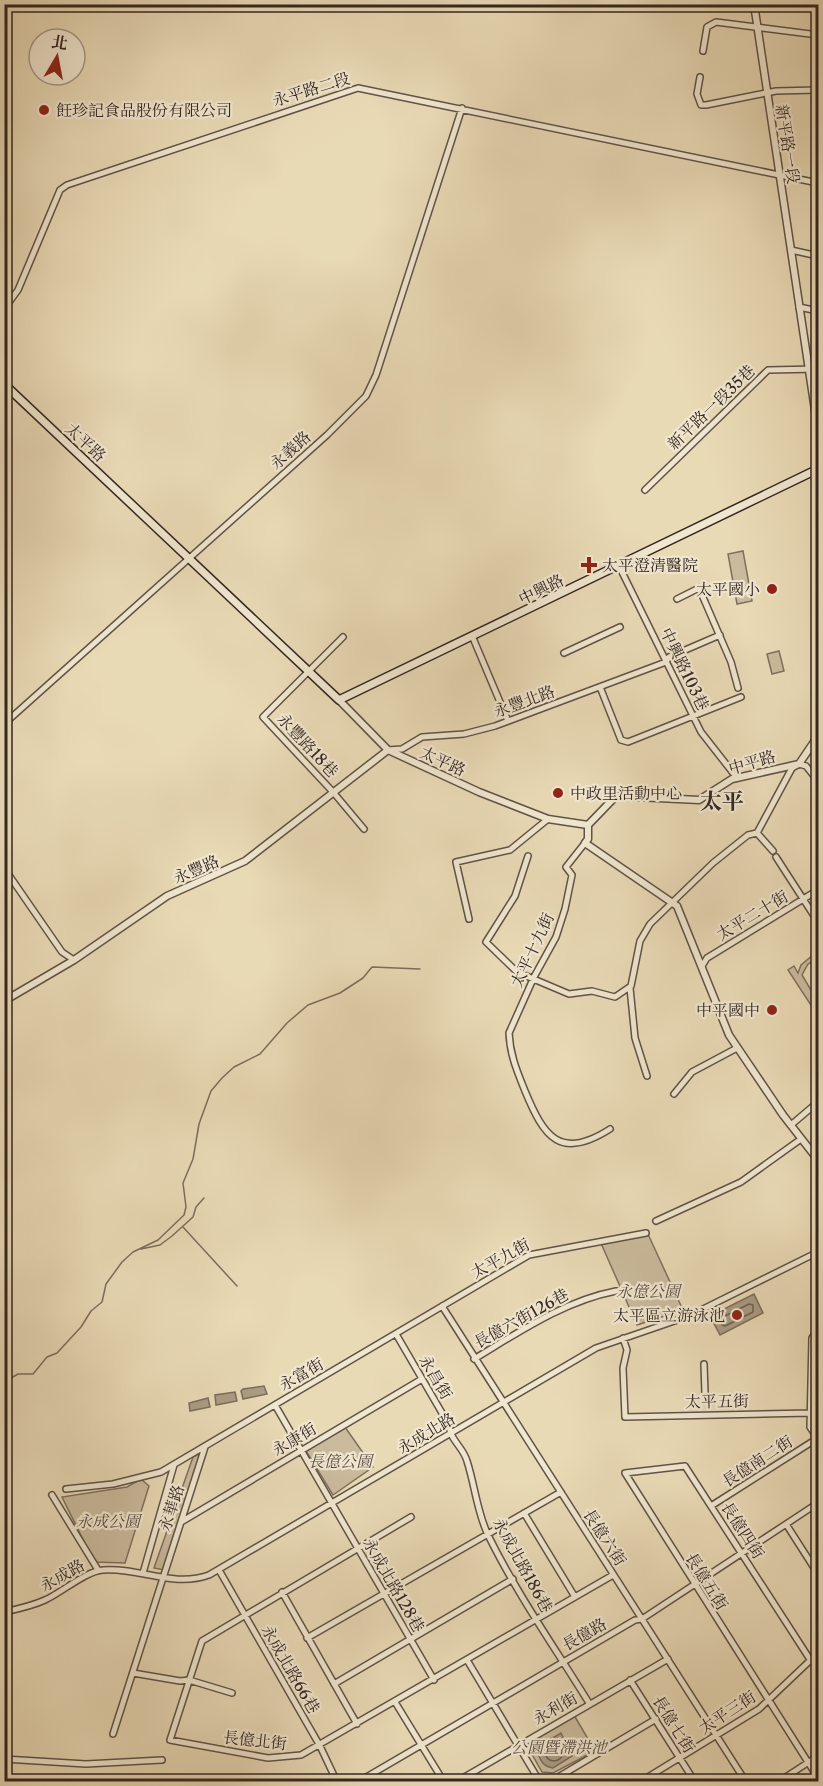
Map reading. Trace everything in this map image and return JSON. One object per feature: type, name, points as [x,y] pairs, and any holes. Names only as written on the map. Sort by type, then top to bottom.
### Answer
[{"type":"main road","name":"太平路","points":[[4,384],[339,700]]},
{"type":"main road","name":"中興路","points":[[339,700],[473,638],[819,469]]},
{"type":"street","name":"新平路一段","points":[[754,4],[819,430]]},
{"type":"street","points":[[703,51],[707,27],[711,23],[819,35]]},
{"type":"street","points":[[700,77],[697,94],[701,105],[767,93],[819,90]]},
{"type":"street","name":"永平路二段","points":[[4,309],[18,290],[60,190],[67,185],[358,88],[819,183]]},
{"type":"street","name":"永義路","points":[[4,724],[327,435],[366,396],[376,375],[462,108]]},
{"type":"street","points":[[791,250],[819,255]]},
{"type":"street","points":[[799,307],[819,310]]},
{"type":"street","name":"新平路一段35巷","points":[[645,490],[768,370],[819,369]]},
{"type":"street","name":"中興路103巷","points":[[619,566],[692,716],[707,741],[736,778]]},
{"type":"street","points":[[677,599],[699,588],[731,662],[738,688]]},
{"type":"street","points":[[564,653],[620,627]]},
{"type":"street","name":"永豐北路","points":[[388,750],[402,749],[422,737],[464,734],[508,721],[666,662],[669,657],[720,634]]},
{"type":"street","points":[[309,672],[343,637]]},
{"type":"street","points":[[473,638],[508,721]]},
{"type":"street","name":"永豐路18巷","points":[[309,672],[263,717],[364,829]]},
{"type":"street","points":[[600,687],[621,740],[634,741],[741,697]]},
{"type":"street","name":"太平路","points":[[339,700],[388,750],[479,792],[548,819],[588,825]]},
{"type":"street","name":"中平路","points":[[588,825],[616,796],[699,800],[736,778],[799,764],[819,736]]},
{"type":"street","name":"永豐路","points":[[4,1001],[74,960],[167,896],[245,861],[388,750]]},
{"type":"street","points":[[647,1076],[636,1035],[630,988],[643,933],[666,907],[673,903],[713,863],[748,835],[757,832],[792,768],[799,764],[806,766],[819,781]]},
{"type":"street","points":[[469,919],[456,862],[510,850],[548,819]]},
{"type":"street","points":[[588,825],[588,839],[585,843],[673,903],[681,914],[724,1025],[737,1048],[790,1125],[819,1160]]},
{"type":"street","points":[[757,832],[775,854],[819,922]]},
{"type":"street","name":"太平十九街","points":[[585,843],[566,867],[572,875],[565,909],[556,937],[534,977],[509,1033],[510,1054],[539,1124],[554,1140],[572,1144],[591,1140],[610,1129]]},
{"type":"street","points":[[528,856],[515,896],[486,942],[518,972],[574,994],[596,991],[611,998],[630,988]]},
{"type":"street","points":[[4,868],[62,952],[74,960]]},
{"type":"street","name":"太平二十街","points":[[702,966],[707,958],[819,890]]},
{"type":"street","points":[[674,1094],[692,1072],[737,1048]]},
{"type":"street","points":[[790,1125],[819,1102]]},
{"type":"street","points":[[656,1221],[730,1189],[801,1139]]},
{"type":"street","name":"太平九街","points":[[442,1306],[532,1253],[646,1233]]},
{"type":"street","name":"永成北路","points":[[164,1579],[199,1579],[219,1570],[596,1348],[689,1316],[819,1252]]},
{"type":"street","name":"長億六街126巷","points":[[474,1359],[567,1306],[584,1298],[616,1291]]},
{"type":"street","name":"永富街","points":[[66,1489],[133,1480],[152,1475],[205,1447],[442,1306]]},
{"type":"street","name":"長億六街","points":[[442,1306],[746,1782]]},
{"type":"street","points":[[818,1439],[810,1427],[809,1413],[812,1338],[819,1330]]},
{"type":"street","name":"永昌街","points":[[396,1334],[449,1425],[450,1434]]},
{"type":"street","name":"太平五街","points":[[623,1338],[627,1350],[623,1378],[625,1417],[809,1413]]},
{"type":"street","points":[[704,1364],[705,1394]]},
{"type":"street","name":"永康街","points":[[181,1522],[422,1379]]},
{"type":"street","name":"永成北路128巷","points":[[275,1405],[434,1680]]},
{"type":"street","name":"永成北路186巷","points":[[450,1434],[465,1457],[477,1506],[488,1535],[536,1619],[589,1703]]},
{"type":"street","name":"長億南二街","points":[[711,1506],[818,1439]]},
{"type":"street","name":"永華路","points":[[164,1579],[205,1447]]},
{"type":"street","points":[[143,1573],[174,1464]]},
{"type":"street","name":"長億四街","points":[[625,1473],[685,1466],[811,1660]]},
{"type":"street","name":"長億五街","points":[[625,1473],[693,1585],[819,1778]]},
{"type":"street","points":[[307,1638],[561,1492]]},
{"type":"street","name":"永成路","points":[[52,1495],[98,1570]]},
{"type":"street","name":"長億路","points":[[358,1782],[635,1620],[642,1619],[819,1503]]},
{"type":"street","points":[[524,1513],[575,1597]]},
{"type":"street","points":[[189,1680],[202,1641],[411,1517]]},
{"type":"street","points":[[786,1524],[816,1566],[819,1574]]},
{"type":"street","name":"永成路","points":[[4,1612],[44,1601],[98,1570],[143,1573],[164,1579]]},
{"type":"street","name":"永成北路66巷","points":[[219,1570],[320,1746],[337,1782]]},
{"type":"street","name":"長億北街","points":[[189,1680],[170,1740],[277,1759],[301,1755],[613,1575]]},
{"type":"street","points":[[113,1734],[156,1592],[164,1579]]},
{"type":"street","points":[[334,1684],[513,1579]]},
{"type":"street","points":[[282,1592],[357,1724]]},
{"type":"street","name":"太平三街","points":[[640,1782],[769,1702],[819,1653]]},
{"type":"street","name":"永利街","points":[[456,1782],[668,1659]]},
{"type":"street","points":[[467,1660],[540,1782]]},
{"type":"street","points":[[133,1673],[180,1681],[189,1680],[232,1693]]},
{"type":"street","name":"長億七街","points":[[630,1680],[695,1782]]},
{"type":"street","points":[[395,1702],[444,1782]]},
{"type":"street","points":[[550,1782],[656,1719]]},
{"type":"street","points":[[778,1782],[819,1756]]},
{"type":"street","points":[[4,1759],[86,1764],[162,1760]]},
{"type":"green space","points":[[743,551],[752,601],[737,604],[728,554]]},
{"type":"green space","points":[[779,651],[784,671],[772,674],[767,654]]},
{"type":"green space","points":[[813,955],[818,955],[818,959],[808,964],[802,975],[818,1002],[818,1016],[788,970],[794,966],[798,973],[801,965]]},
{"type":"green space","name":"永億公園","points":[[647,1232],[683,1310],[637,1325],[600,1241]]},
{"type":"green space","name":"長億公園","points":[[345,1427],[373,1467],[333,1495],[306,1451]]},
{"type":"green space","points":[[201,1453],[164,1570],[154,1568],[193,1457]]},
{"type":"green space","name":"永成公園","points":[[141,1479],[149,1486],[125,1563],[94,1562],[62,1497],[127,1487]]},
{"type":"green space","name":"公園暨滯洪池","points":[[574,1715],[595,1751],[553,1773],[542,1772],[529,1749],[530,1740]]},
{"type":"water","name":"太平區立游泳池","points":[[754,1294],[763,1313],[720,1335],[710,1316]]},
{"type":"water","points":[[264,1386],[267,1394],[243,1399],[241,1391],[243,1389]]},
{"type":"water","points":[[235,1392],[237,1401],[216,1405],[215,1395]]},
{"type":"water","points":[[208,1398],[210,1407],[190,1411],[189,1403]]},
{"type":"water","points":[[561,1733],[572,1756],[553,1768],[548,1767],[542,1763],[535,1748]]},
{"type":"waterway","points":[[4,1382],[18,1374],[33,1374],[47,1357],[57,1353],[81,1327],[91,1311],[102,1302],[106,1284],[122,1262],[133,1252],[158,1240],[184,1215],[186,1207],[183,1183],[193,1159],[199,1124],[211,1091],[222,1078],[234,1067],[260,1054],[287,1023],[308,1005],[340,993],[363,978],[372,967],[420,969]]},
{"type":"waterway","points":[[141,1249],[160,1245],[172,1236],[193,1217],[196,1207],[204,1198]]},
{"type":"waterway","points":[[183,1227],[237,1286]]},
{"type":"place","name":"飪珍記食品股份有限公司","points":[[44,110]]},
{"type":"place","name":"太平澄清醫院","points":[[589,565]]},
{"type":"place","name":"太平國小","points":[[772,589]]},
{"type":"place","name":"中政里活動中心","points":[[558,793]]},
{"type":"place","name":"中平國中","points":[[772,1010]]},
{"type":"place","name":"太平區立游泳池","points":[[737,1315]]},
{"type":"district","name":"太平","points":[[722,801]]}]
